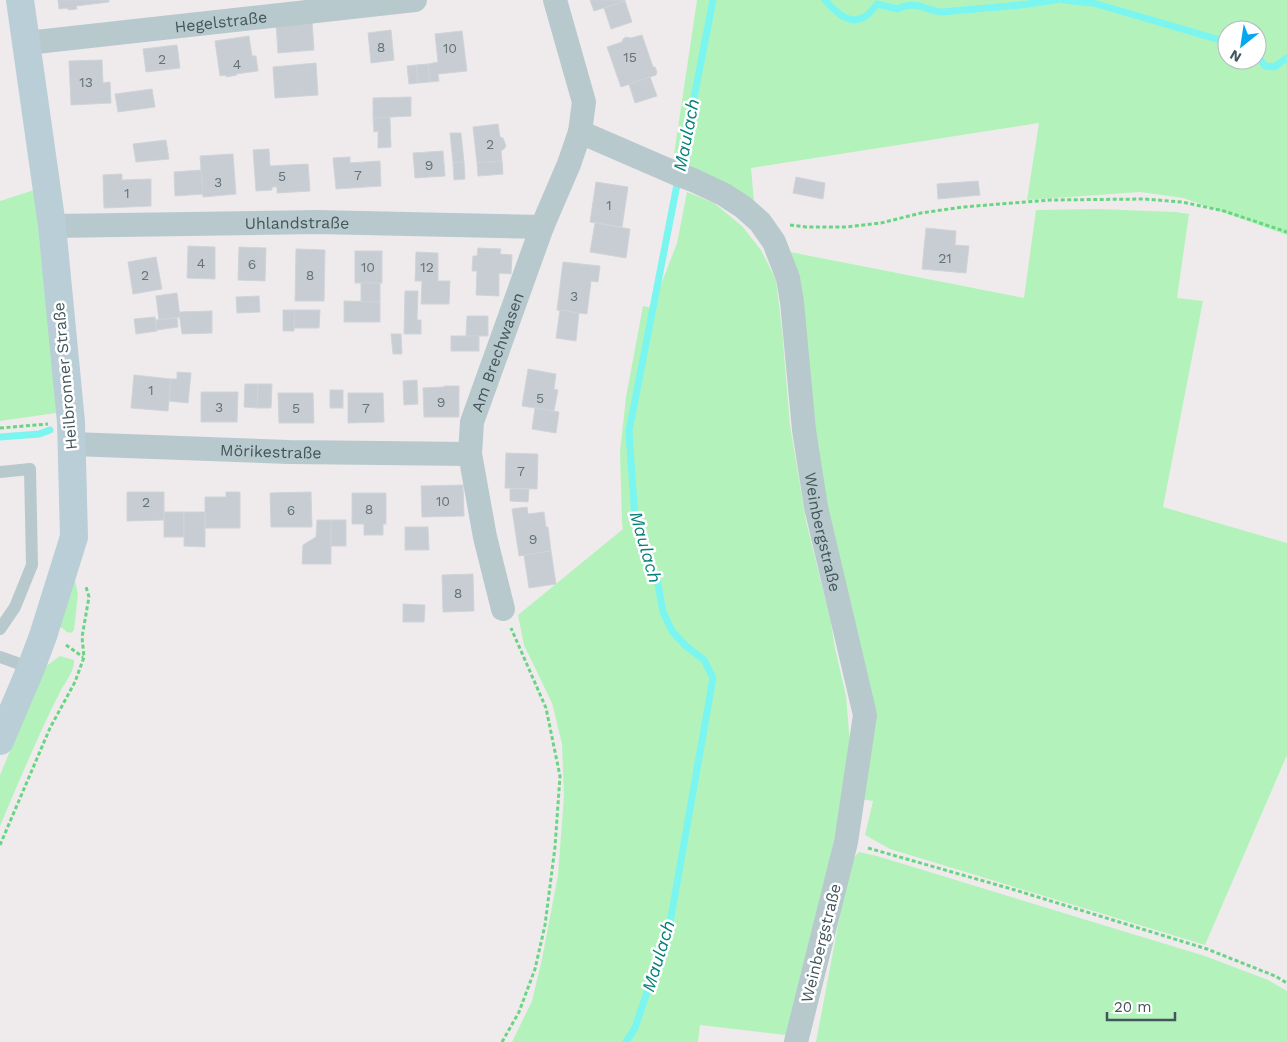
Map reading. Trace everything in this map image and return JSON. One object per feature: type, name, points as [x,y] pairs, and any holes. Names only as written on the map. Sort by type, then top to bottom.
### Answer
[{"type":"main road","name":"Heilbronner Straße","points":[[0,741],[43,636],[74,537],[71,433],[52,226],[20,0]]},
{"type":"street","name":"Hegelstraße","points":[[27,43],[414,0]]},
{"type":"street","name":"Am Brechwasen","points":[[503,609],[485,537],[470,454],[472,422],[542,227],[570,164],[580,132],[584,102],[555,0]]},
{"type":"street","name":"Weinbergstraße","points":[[580,132],[723,194],[743,208],[760,222],[774,242],[788,278],[804,430],[816,507],[865,715],[846,842],[796,1042]]},
{"type":"street","name":"Uhlandstraße","points":[[52,226],[317,222],[542,227]]},
{"type":"street","name":"Mörikestraße","points":[[71,433],[289,452],[470,454]]},
{"type":"lane","points":[[0,472],[30,470],[32,565],[15,607],[0,629]]},
{"type":"lane","points":[[0,657],[31,668]]},
{"type":"path","points":[[760,222],[806,227],[846,227],[881,223],[921,213],[962,207],[1050,200],[1144,199],[1182,202],[1224,211],[1287,232]]},
{"type":"path","points":[[0,428],[71,433]]},
{"type":"path","points":[[0,844],[50,728],[76,682],[84,657],[82,637],[88,597],[84,580]]},
{"type":"path","points":[[502,1042],[519,1012],[535,969],[545,924],[555,847],[560,776],[546,708],[503,609]]},
{"type":"path","points":[[846,842],[1015,890],[1206,949],[1275,976],[1287,983]]},
{"type":"green space","points":[[697,0],[1287,0],[1287,235],[1183,198],[1140,192],[1027,200],[1039,123],[751,168],[755,213],[672,168]]},
{"type":"green space","points":[[34,190],[57,404],[56,413],[0,421],[0,201]]},
{"type":"green space","points":[[687,192],[714,203],[742,226],[761,250],[776,280],[790,425],[806,521],[831,623],[846,696],[850,744],[845,786],[794,1036],[700,1025],[698,1042],[512,1042],[532,1001],[542,959],[558,875],[564,796],[562,744],[552,703],[524,645],[518,615],[623,529],[620,452],[626,397],[643,306],[652,308],[677,243]]},
{"type":"green space","points":[[1098,209],[1189,214],[1177,298],[1203,301],[1163,507],[1287,543],[1287,755],[1205,945],[890,849],[865,835],[873,801],[861,799],[868,711],[831,537],[780,250],[1024,298],[1036,210]]},
{"type":"green space","points":[[72,568],[78,594],[74,630],[71,633],[57,624]]},
{"type":"green space","points":[[60,656],[74,660],[73,668],[44,725],[0,826],[0,775],[45,667]]},
{"type":"green space","points":[[859,852],[1205,956],[1268,980],[1287,991],[1287,1042],[816,1042],[850,862]]},
{"type":"building","points":[[58,0],[109,0],[109,2],[76,6],[77,9],[68,10],[68,8],[59,9]]},
{"type":"building","points":[[590,0],[625,0],[625,1],[594,11]]},
{"type":"building","points":[[625,1],[632,22],[611,29],[604,8]]},
{"type":"building","points":[[312,20],[314,50],[278,53],[276,23]]},
{"type":"building","points":[[391,30],[394,60],[371,63],[368,33]]},
{"type":"building","points":[[462,31],[467,71],[438,74],[439,81],[430,82],[428,64],[438,62],[435,34]]},
{"type":"building","points":[[642,35],[653,67],[655,67],[657,72],[656,75],[621,87],[607,47],[622,42],[626,37],[631,38]]},
{"type":"building","points":[[249,36],[252,56],[256,56],[258,71],[226,77],[226,75],[220,76],[215,41]]},
{"type":"building","points":[[177,45],[180,68],[146,72],[143,49]]},
{"type":"building","points":[[102,60],[103,83],[110,82],[111,103],[71,105],[69,61]]},
{"type":"building","points":[[316,63],[318,95],[275,98],[273,67]]},
{"type":"building","points":[[428,64],[430,82],[418,83],[416,65]]},
{"type":"building","points":[[416,65],[418,83],[409,84],[407,66]]},
{"type":"building","points":[[650,77],[657,96],[635,103],[629,84]]},
{"type":"building","points":[[152,89],[155,107],[118,112],[115,94]]},
{"type":"building","points":[[411,97],[411,116],[373,118],[373,98]]},
{"type":"building","points":[[390,117],[391,147],[378,148],[378,131],[374,132],[373,118]]},
{"type":"building","points":[[498,124],[500,137],[503,138],[506,146],[501,151],[502,161],[477,163],[473,127]]},
{"type":"building","points":[[450,133],[461,133],[464,162],[453,163]]},
{"type":"building","points":[[166,140],[169,159],[136,162],[133,144]]},
{"type":"building","points":[[269,149],[270,166],[308,164],[310,191],[277,193],[277,187],[272,187],[272,190],[256,191],[253,150]]},
{"type":"building","points":[[443,151],[445,176],[415,178],[413,153]]},
{"type":"building","points":[[233,154],[236,194],[203,197],[200,156]]},
{"type":"building","points":[[350,157],[350,163],[380,161],[381,186],[336,189],[333,158]]},
{"type":"building","points":[[502,161],[503,174],[478,176],[477,163]]},
{"type":"building","points":[[464,162],[465,179],[454,180],[453,163]]},
{"type":"building","points":[[201,170],[203,194],[175,196],[174,172]]},
{"type":"building","points":[[122,174],[122,180],[151,179],[151,206],[104,208],[103,175]]},
{"type":"building","points":[[796,177],[825,183],[823,199],[793,193]]},
{"type":"building","points":[[978,181],[980,195],[938,199],[937,184]]},
{"type":"building","points":[[596,182],[628,187],[622,227],[590,222]]},
{"type":"building","points":[[595,223],[630,229],[626,258],[590,252]]},
{"type":"building","points":[[926,228],[956,231],[955,245],[969,246],[966,273],[922,269]]},
{"type":"building","points":[[188,246],[215,247],[215,279],[187,278]]},
{"type":"building","points":[[239,247],[266,248],[265,281],[238,280]]},
{"type":"building","points":[[478,248],[501,249],[500,254],[512,255],[511,274],[499,273],[499,296],[476,295],[477,271],[472,271],[473,256],[477,256]]},
{"type":"building","points":[[296,249],[325,250],[324,301],[295,301]]},
{"type":"building","points":[[355,251],[382,251],[382,283],[355,283]]},
{"type":"building","points":[[416,252],[438,253],[438,281],[450,281],[449,304],[421,304],[422,281],[415,281]]},
{"type":"building","points":[[156,257],[162,289],[133,294],[128,262]]},
{"type":"building","points":[[563,262],[600,266],[598,282],[591,281],[587,314],[557,310]]},
{"type":"building","points":[[361,283],[380,283],[380,302],[361,302]]},
{"type":"building","points":[[405,291],[418,291],[417,320],[421,320],[421,334],[404,334]]},
{"type":"building","points":[[177,293],[180,317],[159,320],[156,296]]},
{"type":"building","points":[[259,296],[260,312],[237,313],[236,297]]},
{"type":"building","points":[[344,301],[380,302],[380,322],[344,322]]},
{"type":"building","points":[[283,310],[295,310],[294,331],[283,331]]},
{"type":"building","points":[[295,310],[320,310],[319,328],[294,328]]},
{"type":"building","points":[[560,310],[579,313],[576,341],[556,338]]},
{"type":"building","points":[[212,311],[212,333],[182,334],[179,312]]},
{"type":"building","points":[[467,316],[488,316],[488,336],[466,336]]},
{"type":"building","points":[[155,317],[157,331],[136,334],[134,319]]},
{"type":"building","points":[[177,318],[178,327],[157,330],[156,320]]},
{"type":"building","points":[[391,334],[401,334],[402,354],[393,354]]},
{"type":"building","points":[[451,336],[479,336],[479,351],[451,351]]},
{"type":"building","points":[[528,369],[556,374],[554,389],[558,390],[554,411],[522,406]]},
{"type":"building","points":[[177,372],[191,373],[188,403],[169,401],[171,379],[177,379]]},
{"type":"building","points":[[134,375],[171,379],[168,411],[131,408]]},
{"type":"building","points":[[417,380],[418,404],[404,405],[403,381]]},
{"type":"building","points":[[245,384],[258,384],[257,408],[244,407]]},
{"type":"building","points":[[258,384],[272,384],[271,408],[257,408]]},
{"type":"building","points":[[459,386],[459,417],[424,417],[423,388]]},
{"type":"building","points":[[330,390],[343,390],[343,408],[330,408]]},
{"type":"building","points":[[201,392],[238,392],[237,422],[201,422]]},
{"type":"building","points":[[278,393],[313,393],[314,423],[279,423]]},
{"type":"building","points":[[348,393],[383,393],[384,422],[348,423]]},
{"type":"building","points":[[535,408],[559,412],[556,433],[532,429]]},
{"type":"building","points":[[506,453],[538,454],[537,489],[505,488]]},
{"type":"building","points":[[463,485],[464,516],[422,517],[421,486]]},
{"type":"building","points":[[510,489],[529,489],[528,502],[510,501]]},
{"type":"building","points":[[127,492],[164,492],[164,520],[127,521]]},
{"type":"building","points":[[226,492],[240,492],[240,528],[205,528],[205,497],[226,497]]},
{"type":"building","points":[[311,492],[312,527],[271,527],[270,493]]},
{"type":"building","points":[[352,493],[386,493],[386,524],[383,524],[383,535],[364,535],[364,524],[352,524]]},
{"type":"building","points":[[527,507],[528,514],[544,512],[551,551],[519,556],[512,509]]},
{"type":"building","points":[[164,512],[184,512],[184,537],[164,537]]},
{"type":"building","points":[[184,512],[205,512],[205,547],[184,546]]},
{"type":"building","points":[[317,520],[331,520],[331,564],[302,564],[303,545],[316,537]]},
{"type":"building","points":[[331,520],[346,520],[346,546],[331,546]]},
{"type":"building","points":[[405,527],[428,527],[429,550],[405,550]]},
{"type":"building","points":[[551,551],[556,584],[529,588],[524,555]]},
{"type":"building","points":[[473,574],[474,611],[443,612],[442,575]]},
{"type":"building","points":[[403,604],[425,605],[424,622],[403,622]]},
{"type":"waterway","name":"Maulach","points":[[626,1042],[635,1028],[670,923],[713,678],[704,660],[686,646],[672,631],[663,612],[658,584],[635,520],[629,431],[713,0]]},
{"type":"waterway","points":[[825,0],[843,16],[854,20],[866,16],[877,4],[897,9],[915,5],[942,12],[1056,0]]},
{"type":"waterway","points":[[1063,0],[1093,3],[1217,39]]},
{"type":"waterway","points":[[1267,66],[1274,67],[1287,58]]},
{"type":"waterway","points":[[0,437],[39,434],[50,430]]}]
